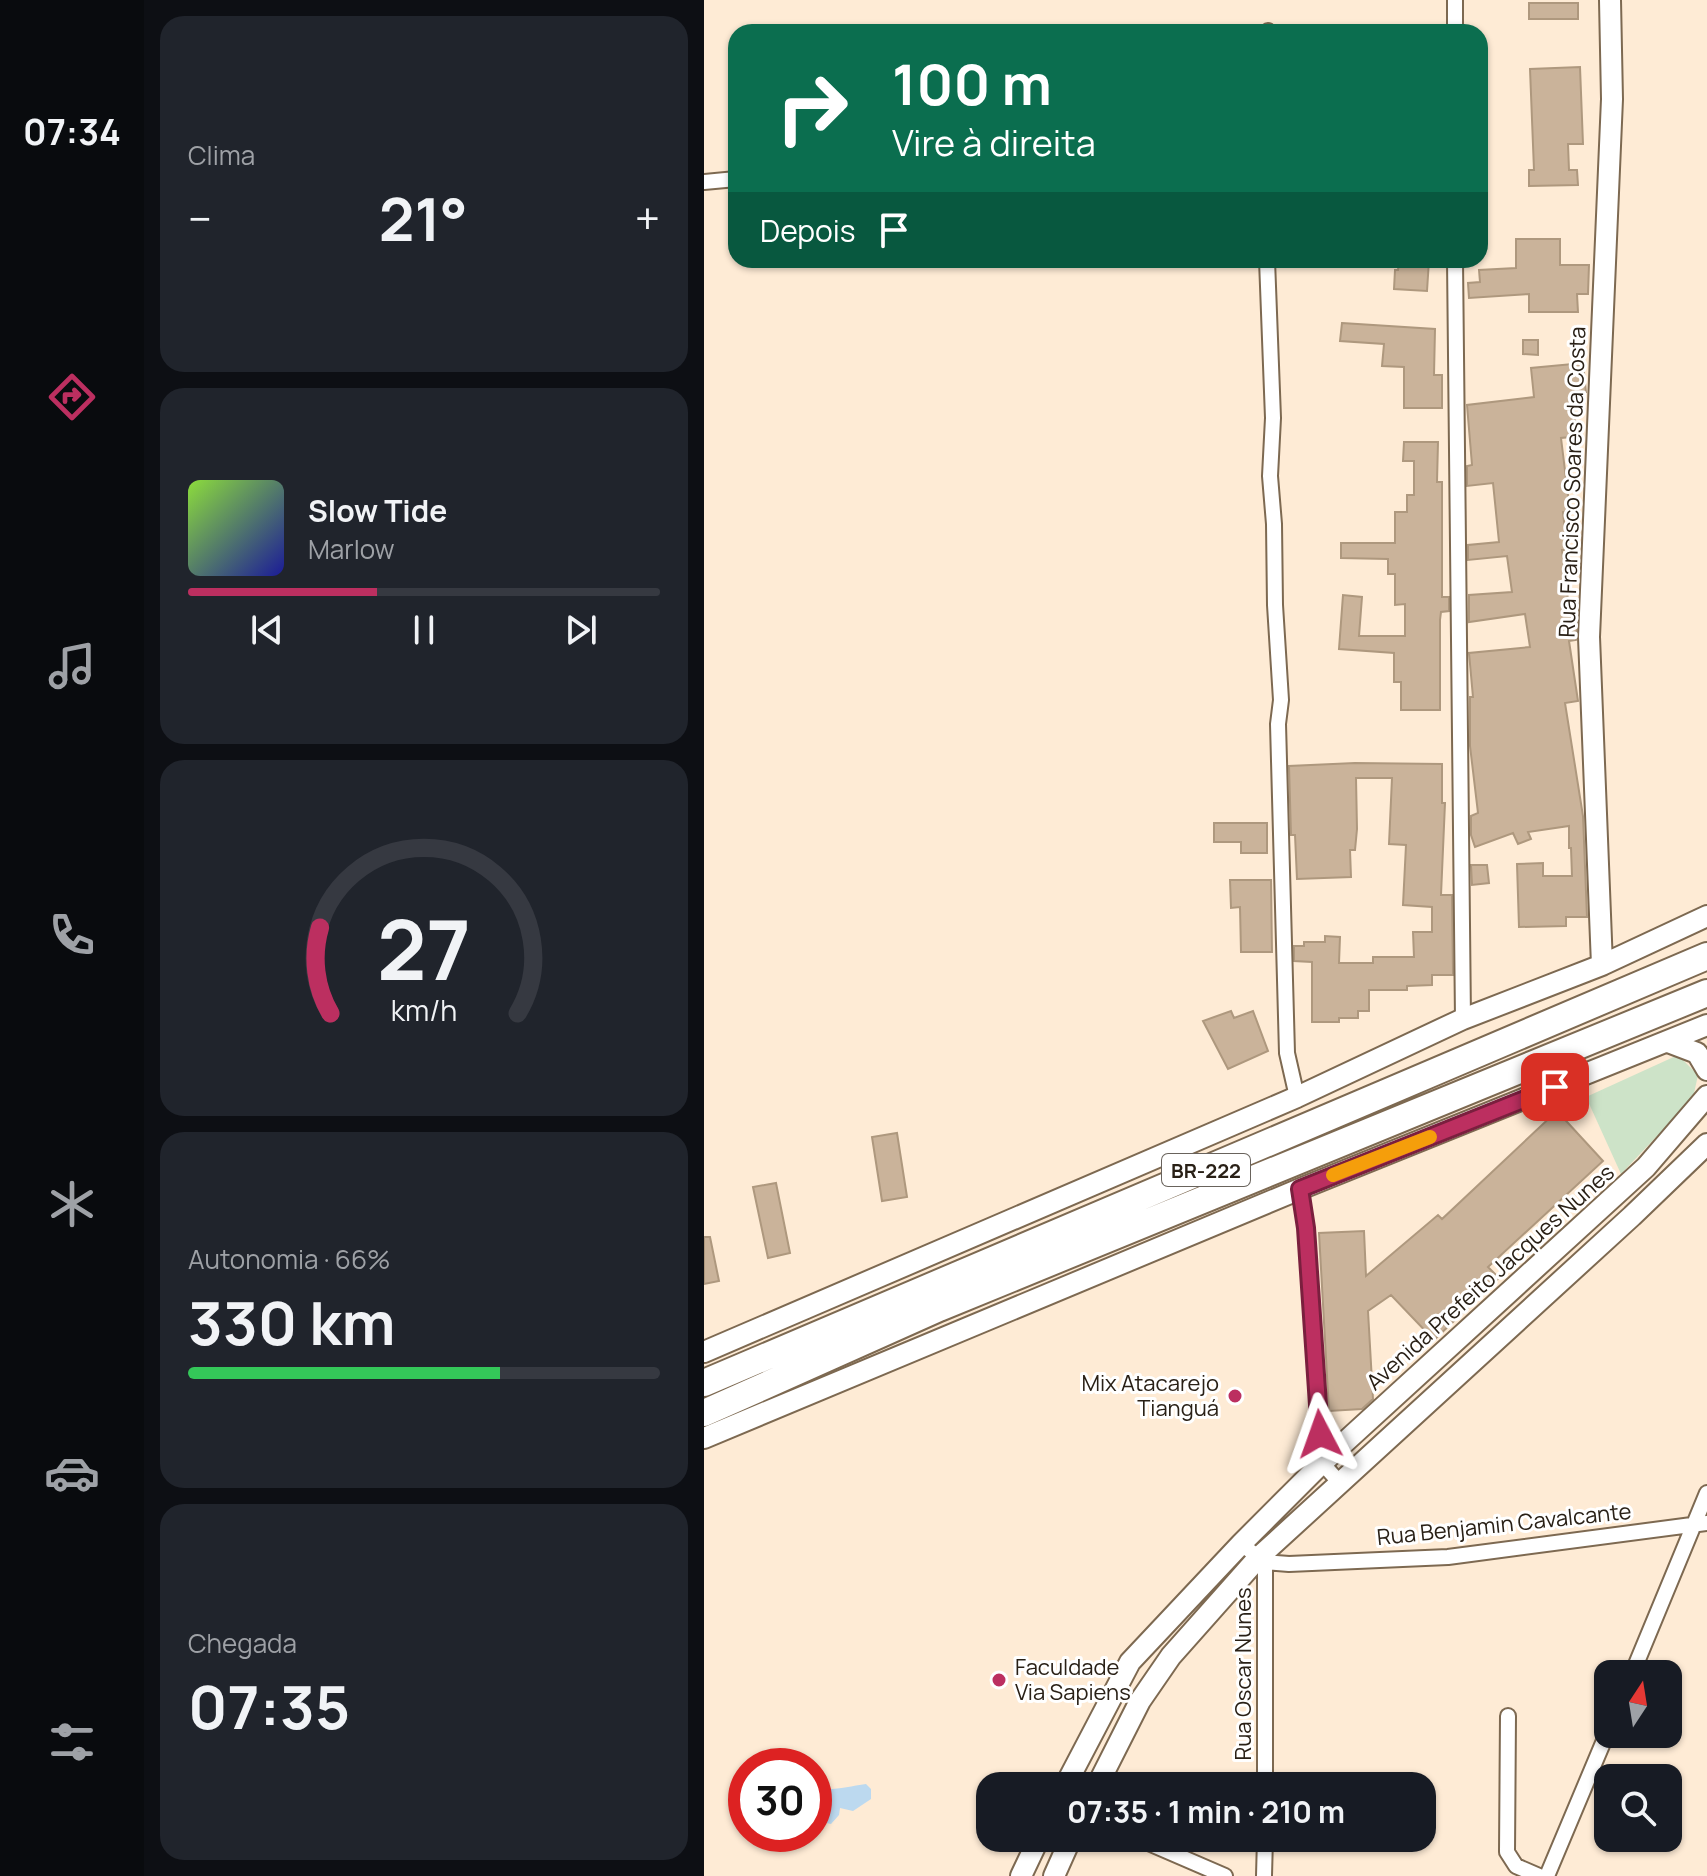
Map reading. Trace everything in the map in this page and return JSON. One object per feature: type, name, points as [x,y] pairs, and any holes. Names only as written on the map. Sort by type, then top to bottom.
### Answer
[{"type":"highway","name":"BR-222","points":[[704,1383],[1707,956]]},
{"type":"highway","name":"BR-222","points":[[704,1413],[953,1302],[1707,993]]},
{"type":"main road","name":"Rua Francisco Soares da Costa","points":[[1602,965],[1589,637],[1612,99],[1610,0]]},
{"type":"main road","points":[[704,1352],[1297,1097],[1463,1019],[1602,965],[1707,916]]},
{"type":"main road","name":"BR-222","points":[[704,1438],[1300,1189],[1707,1025]]},
{"type":"main road","points":[[1668,1042],[1697,1053],[1707,1070]]},
{"type":"main road","name":"Avenida Prefeito Jacques Nunes","points":[[1072,1772],[1130,1662],[1241,1544],[1322,1463],[1646,1167],[1704,1105]]},
{"type":"main road","points":[[1104,1772],[1140,1701],[1171,1656],[1261,1560],[1340,1483],[1707,1144]]},
{"type":"main road","points":[[1646,1167],[1663,1186]]},
{"type":"main road","points":[[1580,1227],[1597,1247]]},
{"type":"main road","points":[[1517,1285],[1535,1304]]},
{"type":"main road","points":[[1452,1344],[1470,1364]]},
{"type":"main road","points":[[1385,1406],[1403,1426]]},
{"type":"main road","points":[[1021,1876],[1032,1852]]},
{"type":"main road","points":[[1054,1876],[1065,1852]]},
{"type":"street","points":[[1455,0],[1455,24]]},
{"type":"street","points":[[704,182],[728,180]]},
{"type":"street","points":[[1267,268],[1273,418],[1270,476],[1281,700],[1278,724],[1286,1038],[1297,1097]]},
{"type":"street","points":[[1455,268],[1463,1019]]},
{"type":"street","points":[[1300,1189],[1306,1228],[1322,1463],[1340,1483]]},
{"type":"street","points":[[1638,1660],[1701,1524],[1707,1493]]},
{"type":"street","name":"Rua Benjamin Cavalcante","points":[[1261,1560],[1289,1564],[1448,1557],[1701,1524]]},
{"type":"street","points":[[1241,1544],[1261,1560]]},
{"type":"street","name":"Rua Oscar Nunes","points":[[1261,1560],[1265,1772]]},
{"type":"street","points":[[1508,1716],[1507,1852],[1516,1866],[1539,1876]]},
{"type":"street","points":[[1547,1876],[1601,1748]]},
{"type":"street","points":[[1169,1852],[1225,1876]]},
{"type":"street","points":[[1264,1876],[1265,1852]]},
{"type":"green space","points":[[1678,1055],[1698,1075],[1693,1098],[1621,1174],[1586,1097]]},
{"type":"water","points":[[866,1784],[871,1789],[871,1799],[853,1811],[840,1808],[839,1815],[832,1823],[832,1788]]},
{"type":"building","points":[[1529,3],[1578,3],[1578,19],[1529,19]]},
{"type":"building","points":[[1580,67],[1583,144],[1568,144],[1569,170],[1577,170],[1578,185],[1529,186],[1529,170],[1534,170],[1530,69]]},
{"type":"building","points":[[1516,239],[1560,239],[1560,265],[1589,265],[1588,294],[1577,294],[1578,312],[1529,312],[1529,294],[1469,298],[1468,283],[1480,282],[1479,270],[1516,268]]},
{"type":"building","points":[[1428,268],[1427,291],[1394,289],[1395,270]]},
{"type":"building","points":[[1342,323],[1435,329],[1434,375],[1442,375],[1442,408],[1404,408],[1404,367],[1382,366],[1384,344],[1340,341]]},
{"type":"building","points":[[1523,340],[1538,340],[1538,355],[1523,354]]},
{"type":"building","points":[[1583,363],[1586,392],[1572,393],[1576,428],[1569,429],[1570,437],[1561,438],[1570,511],[1563,512],[1567,550],[1562,550],[1569,607],[1574,607],[1577,623],[1576,640],[1569,641],[1578,701],[1565,703],[1583,816],[1587,917],[1566,917],[1566,926],[1519,927],[1517,864],[1543,863],[1543,876],[1572,876],[1569,826],[1528,832],[1531,839],[1518,844],[1513,833],[1475,847],[1471,835],[1471,816],[1478,813],[1470,746],[1470,697],[1473,697],[1469,653],[1530,647],[1525,614],[1469,622],[1469,595],[1512,592],[1507,556],[1468,560],[1468,545],[1499,542],[1493,483],[1467,486],[1467,466],[1472,465],[1467,405],[1534,397],[1531,368]]},
{"type":"building","points":[[1404,442],[1438,442],[1437,482],[1442,482],[1442,597],[1449,597],[1449,611],[1441,612],[1440,620],[1440,710],[1401,710],[1401,682],[1394,682],[1394,653],[1339,649],[1343,595],[1362,597],[1359,636],[1405,636],[1405,604],[1395,605],[1395,574],[1388,574],[1388,559],[1341,558],[1341,543],[1395,543],[1395,512],[1407,512],[1407,495],[1414,495],[1414,461],[1403,461]]},
{"type":"building","points":[[1442,764],[1442,803],[1445,803],[1441,895],[1452,895],[1453,975],[1432,975],[1432,985],[1407,986],[1407,990],[1369,990],[1369,1011],[1358,1011],[1358,1018],[1312,1022],[1312,962],[1294,961],[1294,946],[1304,946],[1304,942],[1325,942],[1325,936],[1340,937],[1339,963],[1373,963],[1373,957],[1414,957],[1413,932],[1432,932],[1432,907],[1403,905],[1406,845],[1389,844],[1392,778],[1356,778],[1357,829],[1355,850],[1350,850],[1351,877],[1297,879],[1295,835],[1291,835],[1289,766]]},
{"type":"building","points":[[1214,823],[1267,823],[1267,853],[1241,853],[1241,842],[1214,842]]},
{"type":"building","points":[[1471,865],[1487,865],[1489,883],[1472,885]]},
{"type":"building","points":[[1230,880],[1271,880],[1272,952],[1241,952],[1240,907],[1231,908]]},
{"type":"building","points":[[1231,1011],[1234,1018],[1253,1011],[1268,1051],[1228,1069],[1203,1021]]},
{"type":"building","points":[[1557,1111],[1603,1161],[1488,1267],[1499,1278],[1434,1340],[1391,1295],[1368,1311],[1373,1399],[1362,1409],[1329,1411],[1319,1233],[1364,1231],[1366,1276],[1438,1215],[1442,1219]]},
{"type":"building","points":[[897,1133],[907,1197],[882,1201],[872,1137]]},
{"type":"building","points":[[776,1183],[790,1253],[768,1258],[753,1187]]},
{"type":"building","points":[[704,1237],[710,1237],[719,1281],[704,1284]]},
{"type":"slow traffic","points":[[1333,1175],[1430,1137]]},
{"type":"place","name":"Mix Atacarejo Tianguá","points":[[1235,1396]]},
{"type":"place","name":"Faculdade Via Sapiens","points":[[999,1680]]},
{"type":"route","points":[[1320,1434],[1306,1228],[1300,1189],[1555,1087]]}]
